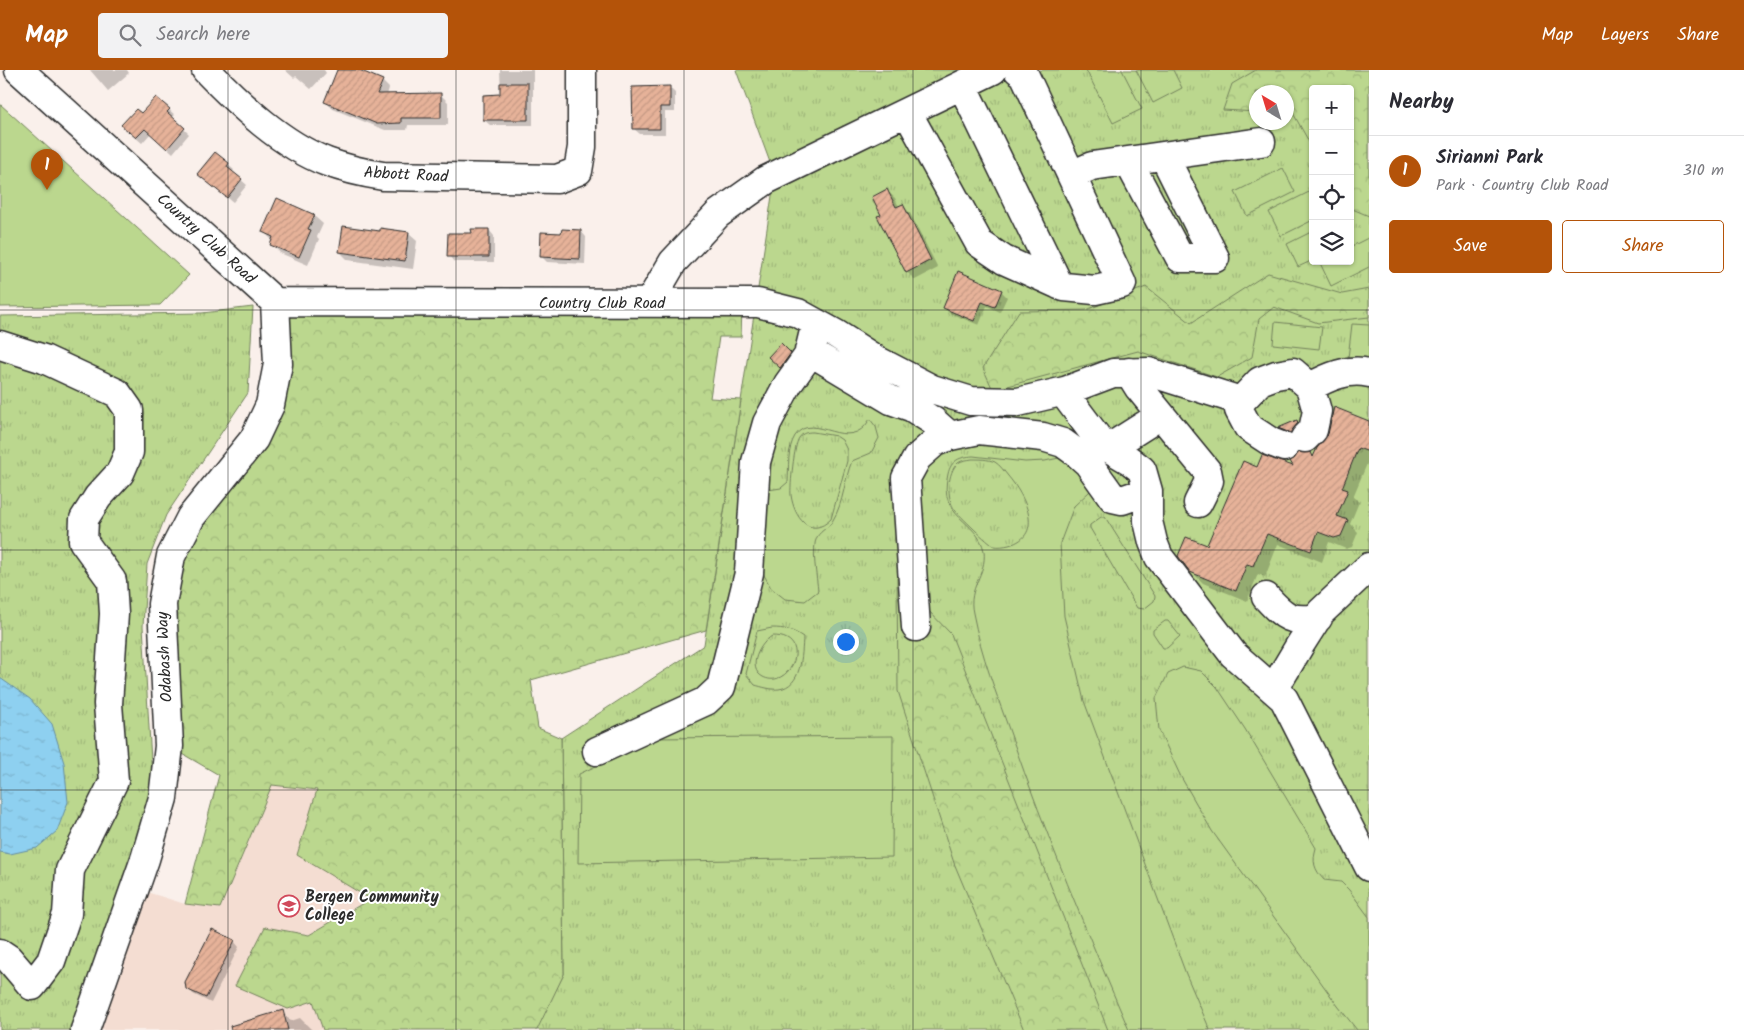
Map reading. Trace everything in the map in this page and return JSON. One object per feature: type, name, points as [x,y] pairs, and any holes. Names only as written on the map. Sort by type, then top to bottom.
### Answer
[{"type":"street","name":"Country Club Road","points":[[19,70],[275,302],[758,304],[798,313],[878,361],[932,389],[971,401],[1018,402],[1063,392],[1112,373],[1129,372],[1149,372],[1241,401]]},
{"type":"street","name":"Abbott Road","points":[[206,70],[226,91],[262,122],[297,147],[326,162],[357,172],[383,176],[557,179],[578,171],[582,147],[582,70]]},
{"type":"street","points":[[649,303],[673,262],[718,214],[766,180],[993,70]]},
{"type":"street","points":[[907,112],[979,243],[1004,260],[1064,287],[1095,290],[1122,284],[1024,74],[1018,70]]},
{"type":"street","points":[[962,85],[1058,284]]},
{"type":"street","points":[[1072,175],[1092,166],[1261,142]]},
{"type":"street","points":[[1128,161],[1180,258],[1215,258],[1164,156]]},
{"type":"street","name":"Odabash Way","points":[[85,1030],[145,859],[163,798],[170,746],[162,604],[171,556],[191,517],[254,439],[270,405],[278,364],[275,302]]},
{"type":"street","points":[[597,751],[706,701],[721,687],[749,573],[756,462],[767,423],[788,384],[808,356],[816,323]]},
{"type":"street","points":[[0,345],[44,359],[117,393],[129,410],[129,452],[120,473],[98,496],[84,519],[84,541],[112,581],[114,614],[108,704],[114,781],[70,870],[66,914],[51,962],[32,986],[9,959],[0,953]]},
{"type":"street","points":[[809,351],[891,400],[911,407],[933,421],[950,436]]},
{"type":"street","points":[[1310,387],[1326,378],[1349,371],[1369,373]]},
{"type":"street","points":[[1129,372],[1139,388],[1207,471],[1208,481],[1198,503]]},
{"type":"street","points":[[1293,372],[1310,387],[1317,411],[1313,430],[1294,442],[1271,442],[1248,427],[1239,410],[1241,401],[1260,381],[1276,375],[1293,372]]},
{"type":"street","points":[[1063,392],[1098,450],[1113,498],[1122,500],[1148,491]]},
{"type":"street","points":[[1098,450],[1161,415]]},
{"type":"street","points":[[916,627],[906,478],[918,458],[936,442],[950,436],[979,430],[1043,437],[1098,450],[1142,470],[1148,491],[1148,521],[1159,558],[1233,654],[1284,699],[1369,866]]},
{"type":"street","points":[[1275,691],[1300,644],[1318,618],[1340,593],[1369,567]]},
{"type":"street","points":[[1266,597],[1282,614],[1299,621],[1318,618]]},
{"type":"shaded area","name":"Bergen Community College","points":[[272,785],[317,790],[370,898],[309,935],[265,927],[313,1001],[323,1030],[85,1030],[134,888],[185,904],[220,908]]},
{"type":"green space","points":[[736,70],[1359,70],[1369,95],[1369,1030],[535,1030],[564,974],[561,738],[704,645],[775,176]]},
{"type":"green space","points":[[1086,70],[1122,70],[1142,109],[1113,123]]},
{"type":"green space","points":[[1136,70],[1173,70],[1182,88],[1153,103]]},
{"type":"green space","points":[[1256,70],[1369,70],[1369,216],[1354,210],[1354,85],[1309,85],[1309,142],[1294,115],[1294,85],[1249,85],[1249,112],[1223,110],[1232,84]]},
{"type":"green space","points":[[0,104],[189,275],[160,305],[0,307]]},
{"type":"green space","points":[[1283,168],[1295,192],[1247,216],[1235,192]]},
{"type":"green space","points":[[1309,192],[1309,222],[1281,236],[1269,212]]},
{"type":"green space","points":[[1309,233],[1309,262],[1298,267],[1287,244]]},
{"type":"green space","points":[[1368,238],[1369,267],[1331,286],[1321,265],[1354,265],[1354,245]]},
{"type":"green space","points":[[1268,273],[1342,294],[1369,289],[1369,317],[1318,323],[1274,307],[1259,319],[1252,357],[1217,377],[1138,351],[993,390],[983,368],[1019,311],[1086,310],[1146,287],[1191,323]]},
{"type":"green space","points":[[275,302],[742,308],[741,337],[719,337],[710,398],[741,400],[706,630],[531,680],[538,728],[561,738],[564,974],[537,1030],[323,1030],[313,1001],[288,1009],[235,986],[265,927],[309,935],[370,899],[297,855],[317,790],[272,785],[220,908],[185,904],[219,775],[169,746],[171,556],[254,439]]},
{"type":"green space","points":[[253,307],[248,393],[166,515],[147,564],[143,626],[153,795],[73,1030],[0,1030],[0,316],[202,313]]},
{"type":"green space","points":[[1275,322],[1322,327],[1319,349],[1273,344]]},
{"type":"green space","points":[[1352,324],[1369,325],[1369,360],[1348,358]]},
{"type":"green space","points":[[870,419],[876,427],[879,438],[871,453],[852,461],[837,513],[815,542],[814,555],[818,591],[805,601],[785,599],[771,588],[764,575],[758,554],[762,491],[781,488],[788,482],[792,441],[803,429],[811,427],[842,434],[852,433],[861,429]],"holes":[[[809,432],[836,436],[842,440],[847,450],[847,461],[831,519],[823,525],[810,526],[799,518],[791,495],[797,442],[802,435]]]},
{"type":"green space","points":[[968,456],[1025,462],[1045,461],[1068,456],[1090,491],[1074,506],[1060,543],[1064,616],[1084,701],[1186,974],[1210,1030],[1129,1030],[1067,884],[1024,772],[980,644],[972,604],[975,588],[983,567],[984,551],[980,540],[974,532],[953,510],[948,501],[946,489],[951,465],[960,458]],"holes":[[[965,460],[990,460],[997,463],[1020,493],[1028,514],[1029,524],[1027,533],[1020,540],[1007,545],[994,546],[968,523],[952,505],[949,486],[954,467]]]},
{"type":"green space","points":[[1101,517],[1105,517],[1155,596],[1154,601],[1144,609],[1137,608],[1090,528],[1090,525]]},
{"type":"green space","points":[[897,578],[951,634],[1108,1030],[1024,1030],[954,863],[898,691]]},
{"type":"green space","points":[[1165,621],[1168,621],[1180,636],[1167,648],[1163,648],[1153,630]]},
{"type":"green space","points":[[781,628],[803,637],[799,669],[787,687],[773,689],[755,685],[746,674],[757,631]],"holes":[[[772,636],[785,638],[793,644],[795,652],[794,661],[789,670],[782,676],[773,679],[763,677],[758,673],[755,662],[759,650],[767,639]]]},
{"type":"green space","points":[[1183,667],[1201,671],[1217,687],[1245,729],[1316,848],[1314,861],[1318,872],[1324,880],[1341,882],[1369,917],[1369,1030],[1357,1030],[1338,1006],[1212,831],[1181,777],[1159,730],[1156,698],[1168,674]]},
{"type":"green space","points":[[893,736],[892,857],[578,863],[579,774],[656,738]]},
{"type":"water","points":[[0,678],[30,699],[52,724],[64,763],[68,802],[57,831],[37,848],[10,854],[0,852]]},
{"type":"building","points":[[337,70],[359,70],[383,80],[377,94],[441,93],[441,118],[401,118],[401,123],[377,124],[324,102]]},
{"type":"building","points":[[500,83],[528,83],[528,120],[483,120],[483,95],[500,94]]},
{"type":"building","points":[[670,86],[670,107],[660,107],[660,129],[633,129],[632,87]]},
{"type":"building","points":[[156,97],[170,109],[167,112],[185,128],[167,149],[145,129],[136,138],[121,125],[136,109],[141,113]]},
{"type":"building","points":[[215,152],[229,163],[227,167],[242,179],[227,198],[197,174]]},
{"type":"building","points":[[887,189],[896,207],[903,204],[931,260],[906,273],[877,216],[881,215],[872,197]]},
{"type":"building","points":[[277,198],[315,215],[308,229],[311,230],[299,257],[270,245],[273,237],[262,232]]},
{"type":"building","points":[[343,226],[380,231],[380,228],[409,232],[405,261],[339,252]]},
{"type":"building","points":[[471,229],[489,229],[489,257],[447,257],[448,233],[472,233]]},
{"type":"building","points":[[562,229],[581,230],[580,259],[540,257],[541,232],[561,233]]},
{"type":"building","points":[[958,271],[1002,290],[995,307],[982,302],[974,321],[943,308]]},
{"type":"building","points":[[781,343],[791,353],[780,368],[768,357]]},
{"type":"building","points":[[1334,407],[1369,421],[1369,452],[1358,448],[1342,488],[1348,490],[1337,516],[1348,520],[1341,536],[1334,538],[1318,532],[1311,551],[1267,534],[1253,566],[1247,564],[1236,591],[1190,572],[1178,556],[1186,537],[1207,545],[1243,461],[1257,467],[1262,455],[1293,466],[1290,461],[1299,452],[1311,452],[1313,457],[1317,448],[1328,434]]},
{"type":"building","points":[[1297,420],[1298,423],[1290,433],[1278,428]]},
{"type":"building","points":[[212,929],[235,940],[206,998],[186,989],[185,982]]},
{"type":"building","points":[[283,1010],[288,1030],[231,1030],[230,1026]]},
{"type":"place","name":"Sirianni Park","points":[[47,190]]},
{"type":"place","name":"Bergen Community College","points":[[289,906]]}]
